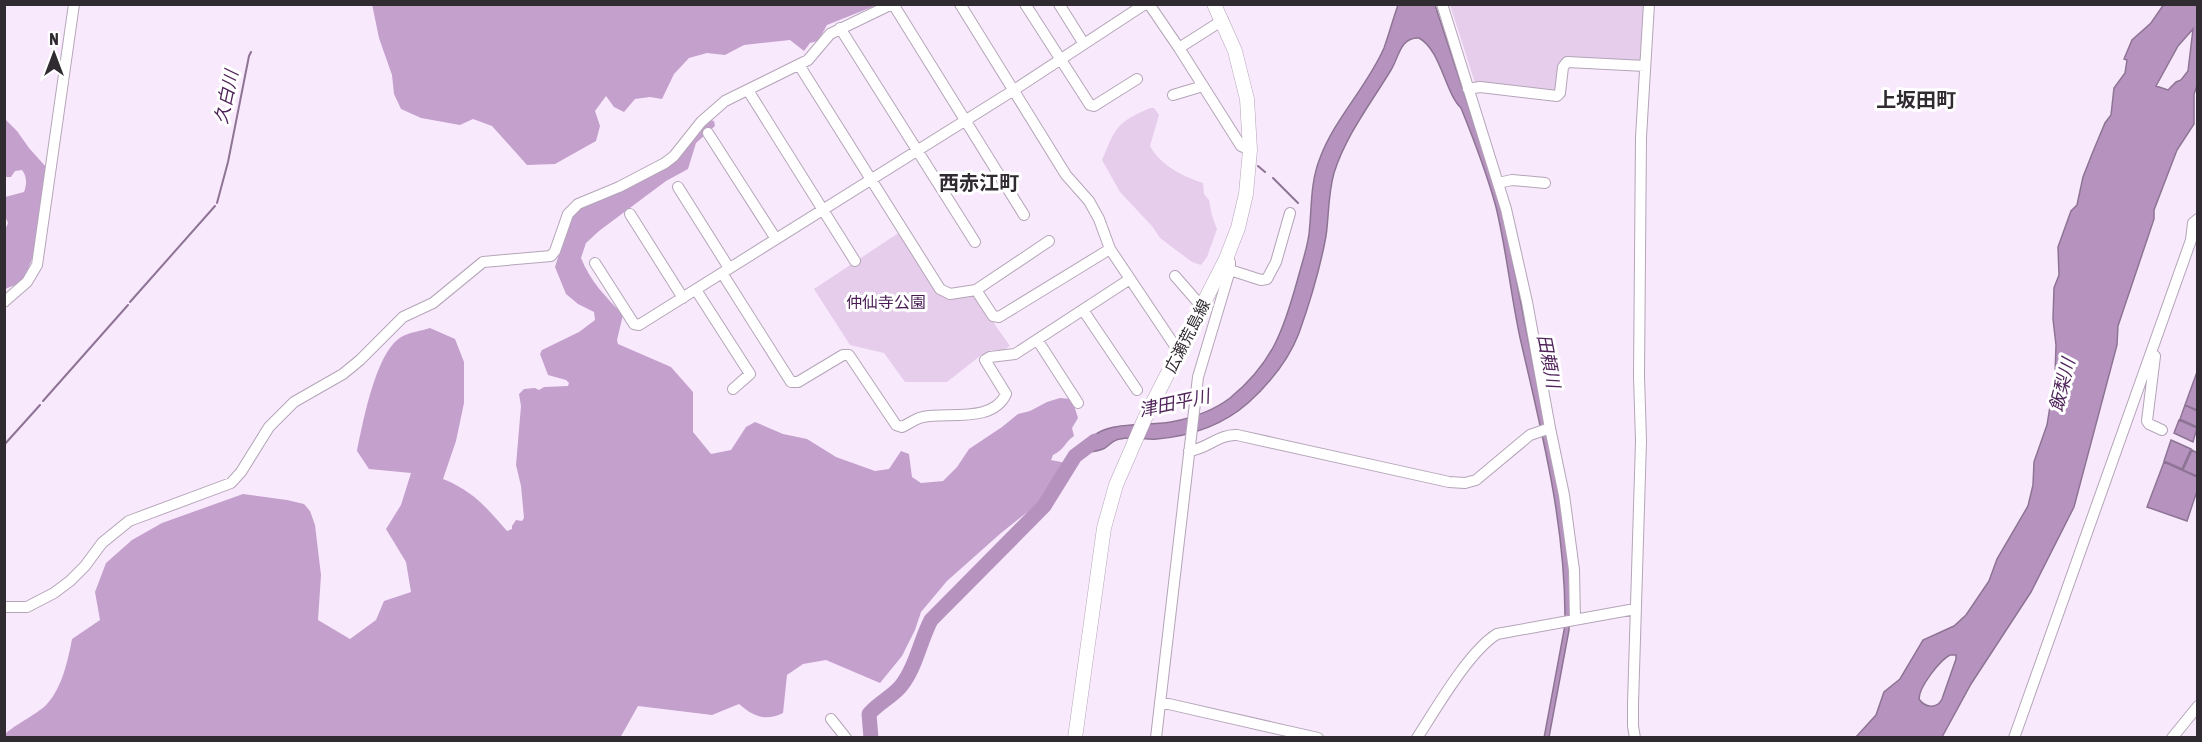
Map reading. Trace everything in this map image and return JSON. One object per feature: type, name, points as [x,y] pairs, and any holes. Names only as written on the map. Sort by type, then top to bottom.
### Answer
[{"type":"main road","name":"広瀬荒島線","points":[[1075,738],[1104,528],[1116,485],[1145,418],[1202,307],[1228,264],[1243,211],[1250,150],[1247,99],[1235,51],[1214,4]]},
{"type":"street","points":[[4,302],[27,282],[37,265],[74,4]]},
{"type":"street","points":[[4,607],[27,607],[54,593],[85,566],[102,543],[129,521],[231,483],[242,472],[269,427],[294,402],[343,374],[403,317],[433,303],[483,262],[551,256],[555,251],[568,214],[578,204],[620,187],[665,163],[674,156],[701,122],[724,101],[798,65],[813,56],[824,40],[840,28],[892,4],[1024,215]]},
{"type":"street","points":[[960,4],[1066,175],[1089,201],[1099,219],[1110,249],[1179,352]]},
{"type":"street","points":[[1025,4],[1090,105],[1094,106],[1137,79]]},
{"type":"street","points":[[1059,4],[1084,44]]},
{"type":"street","points":[[595,263],[635,325],[639,325],[1147,4],[1179,48],[1241,146],[1250,150]]},
{"type":"street","points":[[1442,4],[1498,183],[1527,302],[1545,429],[1564,495],[1570,536],[1574,570],[1573,620]]},
{"type":"street","points":[[1635,738],[1633,719],[1635,609],[1641,441],[1639,340],[1641,137],[1649,4]]},
{"type":"street","points":[[1179,48],[1222,20]]},
{"type":"street","points":[[840,28],[975,242]]},
{"type":"street","points":[[1468,89],[1480,87],[1557,96],[1560,93],[1563,67],[1567,62],[1645,66]]},
{"type":"street","points":[[798,65],[940,289],[950,294],[976,290],[1049,242]]},
{"type":"street","points":[[1173,95],[1203,86]]},
{"type":"street","points":[[749,92],[855,261]]},
{"type":"street","points":[[708,132],[776,239]]},
{"type":"street","points":[[1498,183],[1512,180],[1545,183]]},
{"type":"street","points":[[678,187],[791,382],[798,382],[843,355],[849,355],[896,425],[900,427],[923,417],[986,412],[1006,394],[985,360],[990,357],[1015,354],[1130,279]]},
{"type":"street","points":[[1156,738],[1199,370],[1228,264],[1261,280],[1267,279],[1276,262],[1290,213]]},
{"type":"street","points":[[630,214],[683,298]]},
{"type":"street","points":[[2014,738],[2191,240],[2193,223],[2198,219]]},
{"type":"street","points":[[976,290],[993,316],[999,316],[1110,249]]},
{"type":"street","points":[[1175,276],[1202,307]]},
{"type":"street","points":[[696,290],[750,374],[733,389]]},
{"type":"street","points":[[1083,310],[1137,390]]},
{"type":"street","points":[[1038,341],[1078,403]]},
{"type":"street","points":[[2154,344],[2155,356],[2147,421],[2162,430]]},
{"type":"street","points":[[1189,451],[1198,450],[1225,436],[1237,435],[1449,482],[1465,483],[1476,480],[1530,435],[1545,429]]},
{"type":"street","points":[[1417,738],[1484,643],[1497,634],[1635,609]]},
{"type":"street","points":[[1160,702],[1318,738]]},
{"type":"street","points":[[2172,738],[2198,706]]},
{"type":"street","points":[[831,719],[846,738]]},
{"type":"green space","points":[[1450,5],[1644,5],[1640,63],[1565,59],[1555,93],[1475,83]]},
{"type":"green space","points":[[1150,108],[1154,108],[1159,115],[1150,146],[1154,153],[1172,169],[1203,183],[1204,194],[1209,200],[1217,229],[1207,257],[1201,265],[1192,262],[1160,238],[1152,226],[1120,192],[1102,160],[1118,127]]},
{"type":"green space","name":"仲仙寺公園","points":[[900,232],[938,290],[974,295],[1010,346],[1004,350],[991,350],[980,356],[947,382],[905,382],[884,353],[850,345],[814,289]]},
{"type":"shaded area","points":[[372,4],[877,5],[827,25],[818,41],[810,43],[804,51],[790,40],[744,45],[725,55],[707,53],[689,58],[674,74],[662,99],[650,97],[635,99],[624,112],[614,107],[606,96],[595,111],[600,126],[596,141],[555,164],[527,165],[492,126],[473,119],[460,125],[421,118],[401,109],[394,94],[392,75],[379,38]]},
{"type":"shaded area","points":[[5,119],[46,167],[37,242],[33,256],[20,283],[5,289],[5,230],[8,223],[5,216],[5,197],[24,192],[26,184],[22,170],[15,171],[11,177],[5,177]]},
{"type":"shaded area","points":[[710,120],[714,121],[715,126],[696,143],[688,169],[666,181],[599,231],[586,243],[581,258],[594,281],[623,315],[618,344],[671,367],[693,392],[693,432],[711,454],[731,450],[746,427],[755,422],[783,434],[807,439],[836,457],[875,471],[889,469],[901,451],[909,454],[912,477],[921,483],[943,481],[957,467],[969,449],[1018,414],[1060,398],[1072,399],[1078,418],[1072,428],[1074,436],[1053,455],[1051,460],[1066,463],[1059,476],[1035,506],[947,581],[921,612],[902,656],[880,683],[826,660],[803,664],[787,675],[783,713],[777,716],[760,716],[749,712],[739,704],[712,715],[638,706],[620,738],[5,738],[5,734],[47,704],[57,690],[72,639],[100,620],[95,592],[106,563],[132,540],[162,523],[243,494],[304,504],[310,511],[315,525],[321,575],[318,620],[350,639],[376,620],[384,601],[411,592],[406,562],[386,529],[401,505],[411,473],[369,469],[357,451],[378,371],[385,356],[403,336],[430,328],[455,339],[464,362],[464,403],[456,441],[443,479],[471,494],[507,531],[512,529],[516,520],[522,521],[524,518],[521,486],[516,465],[521,406],[519,394],[524,389],[539,390],[544,387],[568,386],[569,383],[566,380],[548,375],[540,354],[542,350],[579,332],[595,320],[594,312],[578,304],[566,294],[555,267],[571,216],[579,208],[626,187],[691,138]]},
{"type":"water","name":"飯梨川","points":[[2164,4],[2197,5],[2198,83],[2194,94],[2194,124],[2177,150],[2154,210],[2154,219],[2118,326],[2117,345],[2074,507],[2031,592],[1971,684],[1942,737],[1856,737],[1876,715],[1884,692],[1900,679],[1923,640],[1954,626],[1966,615],[1989,581],[1997,559],[2028,506],[2033,485],[2034,462],[2047,425],[2055,375],[2056,345],[2053,319],[2054,288],[2059,275],[2058,247],[2071,211],[2077,205],[2083,177],[2092,154],[2105,123],[2111,115],[2114,88],[2125,73],[2127,60],[2124,59],[2132,40],[2151,23]],"holes":[[[2193,29],[2188,71],[2168,90],[2156,86],[2178,46]],[[1950,655],[1956,655],[1956,659],[1942,699],[1934,706],[1924,704],[1919,699],[1922,688],[1936,668]]]},
{"type":"water","points":[[1398,5],[1435,5],[1502,208],[1565,525],[1570,566],[1571,616],[1565,617],[1557,513],[1496,207],[1461,108],[1433,52],[1419,38],[1404,44],[1391,70],[1352,132],[1339,159],[1331,189],[1324,248],[1311,297],[1295,343],[1271,379],[1238,411],[1206,428],[1170,437],[1120,439],[1105,448],[1078,454],[1086,442],[1107,429],[1171,422],[1217,407],[1245,385],[1267,358],[1288,313],[1304,256],[1309,234],[1313,186],[1320,158],[1334,129],[1377,62]]},
{"type":"water","points":[[2198,372],[2197,410],[2185,405]]},
{"type":"water","points":[[2185,405],[2197,411],[2197,427],[2180,419]]},
{"type":"water","points":[[2179,420],[2197,428],[2193,442],[2174,433]]},
{"type":"water","points":[[2171,440],[2191,449],[2182,469],[2164,461]]},
{"type":"water","points":[[2192,450],[2197,453],[2197,476],[2183,470]]},
{"type":"water","points":[[2164,462],[2197,477],[2197,491],[2187,521],[2147,507]]},
{"type":"water","points":[[1565,625],[1569,625],[1569,630],[1549,737],[1544,738]]},
{"type":"waterway","name":"久白川","points":[[217,203],[251,52]]},
{"type":"waterway","points":[[1258,166],[1265,172]]},
{"type":"waterway","points":[[1273,178],[1298,203]]},
{"type":"waterway","name":"久白川","points":[[130,302],[215,206]]},
{"type":"waterway","name":"久白川","points":[[43,401],[128,305]]},
{"type":"waterway","name":"久白川","points":[[4,445],[40,405]]},
{"type":"waterway","name":"津田平川","points":[[871,738],[869,714],[897,690],[906,679],[931,620],[1044,506],[1075,456],[1095,441]]},
{"type":"district","name":"上坂田町","points":[[1916,99]]},
{"type":"district","name":"西赤江町","points":[[979,182]]},
{"type":"water label","name":"田頼川","points":[[1549,361]]}]
